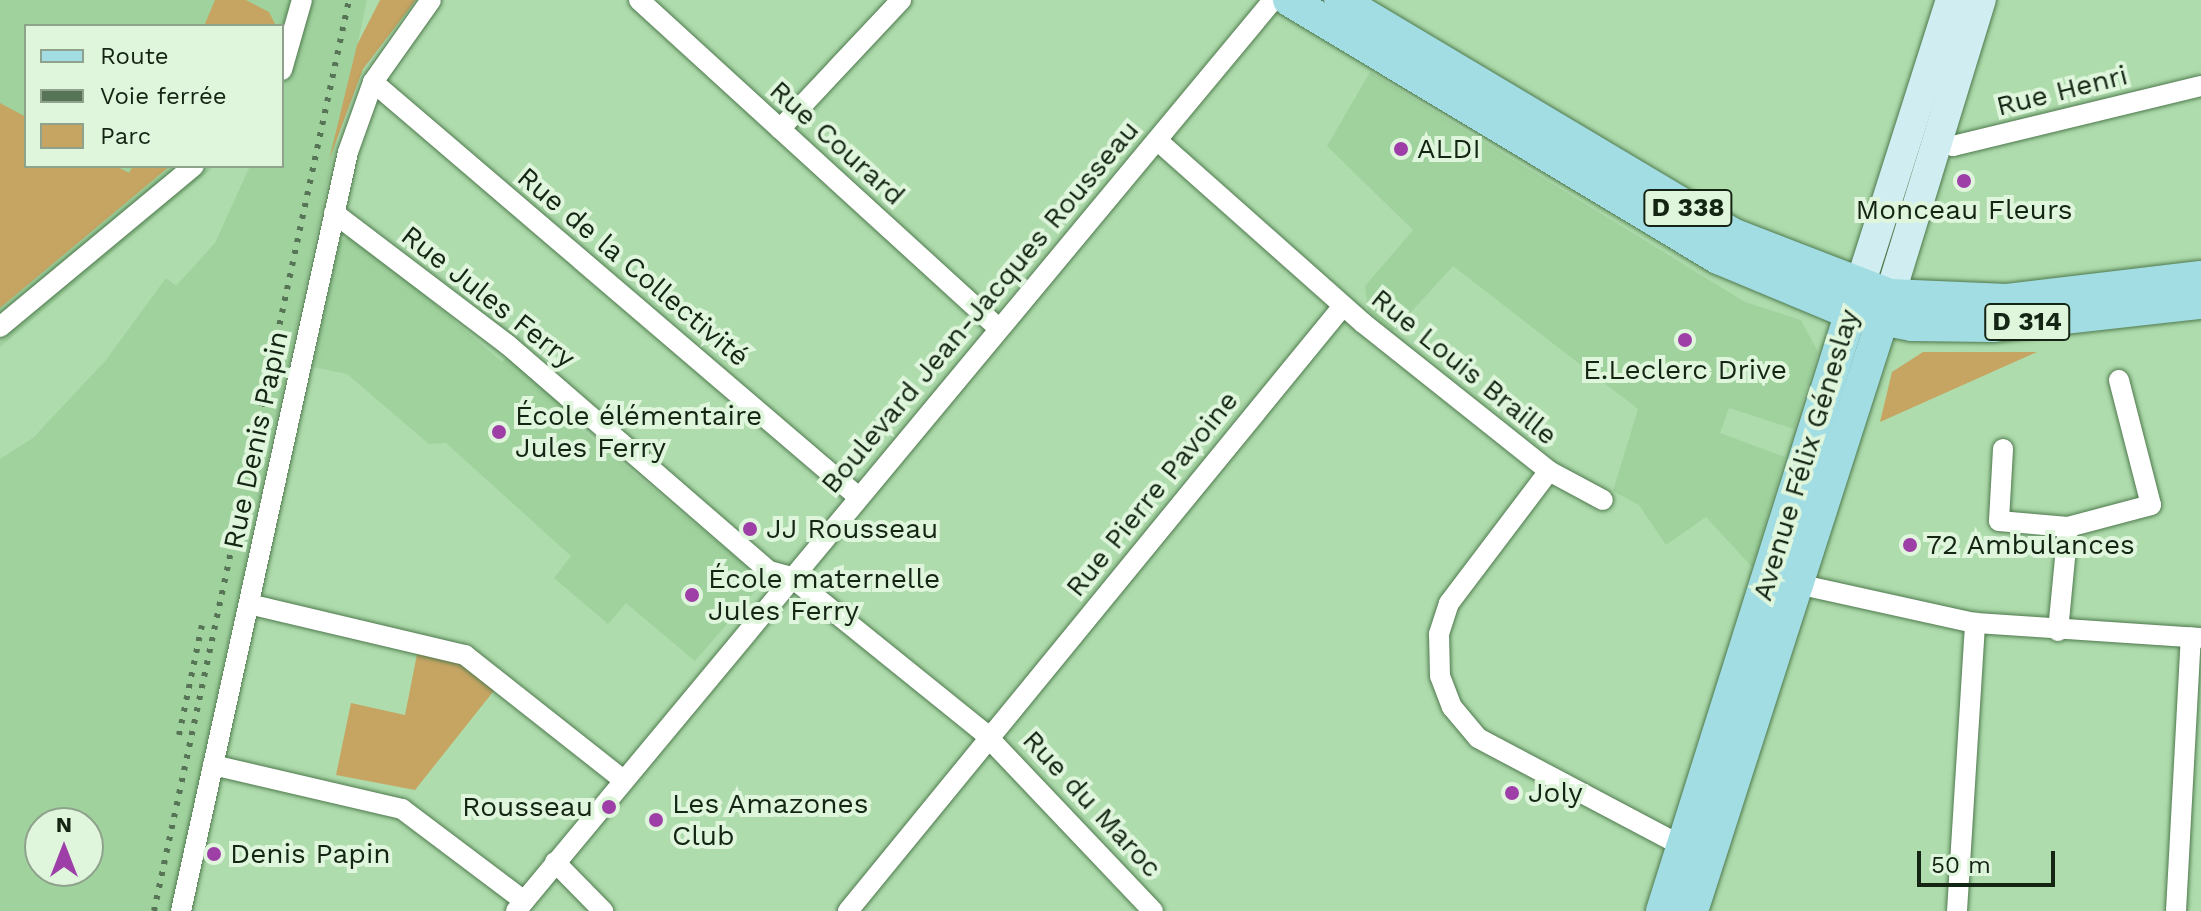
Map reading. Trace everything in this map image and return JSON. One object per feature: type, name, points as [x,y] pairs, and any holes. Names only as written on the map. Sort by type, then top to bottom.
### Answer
[{"type":"main road","name":"D 338","points":[[1289,0],[1667,228],[1754,275],[1870,304]]},
{"type":"main road","name":"D 338","points":[[1340,0],[1732,234],[1870,304]]},
{"type":"main road","name":"Avenue Félix Géneslay","points":[[1692,911],[1797,584],[1951,0]]},
{"type":"main road","name":"Avenue Félix Géneslay","points":[[1662,911],[1870,304],[1938,141],[1981,0]]},
{"type":"main road","name":"D 314","points":[[1870,304],[2007,300],[2201,277]]},
{"type":"main road","name":"D 314","points":[[1870,304],[1992,326],[2201,303]]},
{"type":"street","points":[[284,63],[302,0]]},
{"type":"street","name":"Rue Denis Papin","points":[[181,911],[334,213],[373,82],[431,0]]},
{"type":"street","name":"Rue Courard","points":[[639,0],[998,328]]},
{"type":"street","points":[[780,129],[901,0]]},
{"type":"street","name":"Boulevard Jean-Jacques Rousseau","points":[[520,906],[856,495],[1158,141],[1273,0]]},
{"type":"street","name":"Rue de la Collectivité","points":[[373,82],[856,495]]},
{"type":"street","name":"Rue Henri","points":[[1938,141],[1953,146],[2201,86]]},
{"type":"street","points":[[1158,141],[1343,306]]},
{"type":"street","points":[[0,327],[192,168]]},
{"type":"street","name":"Rue Jules Ferry","points":[[334,213],[508,345],[769,571],[791,577],[988,737]]},
{"type":"street","name":"Rue Louis Braille","points":[[1343,306],[1549,471],[1603,500]]},
{"type":"street","name":"Rue Pierre Pavoine","points":[[848,911],[1343,306]]},
{"type":"street","points":[[2003,449],[1999,521],[2068,527],[2151,505],[2119,380]]},
{"type":"street","name":"Rue Louis Braille","points":[[1549,471],[1449,603],[1439,634],[1440,676],[1452,707],[1478,738],[1682,846]]},
{"type":"street","points":[[2058,631],[2068,527]]},
{"type":"street","points":[[1797,584],[1877,604],[1975,623],[2196,638],[2176,911]]},
{"type":"street","points":[[249,604],[465,655],[623,780]]},
{"type":"street","points":[[1957,911],[1975,623]]},
{"type":"street","name":"Rue du Maroc","points":[[988,737],[1153,911]]},
{"type":"street","points":[[213,765],[402,809],[520,906]]},
{"type":"street","points":[[555,862],[603,911]]},
{"type":"shaded area","points":[[0,0],[367,0],[170,911],[0,911],[0,459],[33,438],[106,360],[166,278],[176,286],[215,243],[249,168],[284,168],[284,24],[24,24],[24,168],[213,168],[0,347]]},
{"type":"shaded area","points":[[1370,72],[1745,302],[1801,320],[1818,352],[1794,429],[1729,408],[1720,433],[1785,457],[1752,567],[1706,517],[1666,545],[1639,505],[1613,491],[1638,409],[1453,266],[1393,332],[1368,310],[1365,286],[1413,230],[1327,146]]},
{"type":"shaded area","name":"École élémentaire Jules Ferry","points":[[354,235],[502,362],[507,357],[576,414],[571,421],[758,576],[759,587],[695,661],[626,603],[608,624],[554,578],[571,556],[446,443],[429,444],[347,374],[313,367],[340,241]]},
{"type":"green space","points":[[215,0],[246,0],[269,12],[275,24],[205,24]]},
{"type":"green space","points":[[380,0],[416,0],[363,69],[329,160],[357,45]]},
{"type":"green space","points":[[0,103],[24,116],[24,168],[120,168],[129,173],[132,168],[168,168],[0,308]]},
{"type":"green space","points":[[1923,352],[2037,352],[1880,422],[1892,372]]},
{"type":"green space","points":[[419,644],[500,683],[415,790],[336,775],[351,703],[405,715]]},
{"type":"railway","points":[[154,911],[349,0]]},
{"type":"railway","points":[[179,735],[202,625]]},
{"type":"place","name":"ALDI","points":[[1401,149]]},
{"type":"place","name":"Monceau Fleurs","points":[[1964,181]]},
{"type":"place","name":"E.Leclerc Drive","points":[[1685,340]]},
{"type":"place","name":"École élémentaire Jules Ferry","points":[[499,432]]},
{"type":"place","name":"JJ Rousseau","points":[[750,529]]},
{"type":"place","name":"72 Ambulances","points":[[1910,545]]},
{"type":"place","name":"École maternelle Jules Ferry","points":[[692,595]]},
{"type":"place","name":"Joly","points":[[1512,793]]},
{"type":"place","name":"Rousseau","points":[[609,807]]},
{"type":"place","name":"Les Amazones Club","points":[[656,820]]},
{"type":"place","name":"Denis Papin","points":[[214,854]]}]
